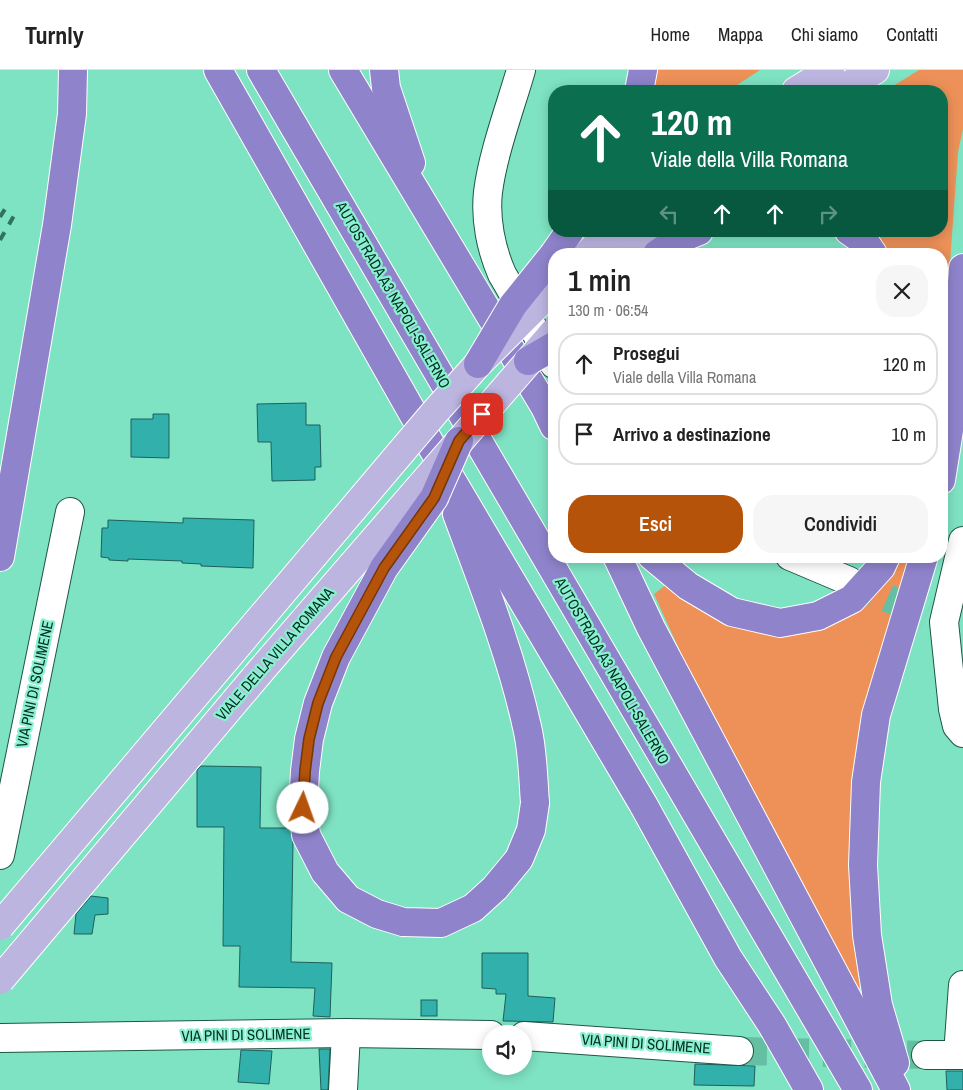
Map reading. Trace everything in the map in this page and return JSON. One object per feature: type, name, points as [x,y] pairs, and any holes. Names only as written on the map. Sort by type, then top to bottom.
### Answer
[{"type":"highway","points":[[0,557],[56,226],[72,114],[73,70]]},
{"type":"highway","points":[[208,70],[262,149]]},
{"type":"highway","points":[[218,70],[432,447],[643,804],[728,958],[772,1026],[809,1090]]},
{"type":"highway","name":"AUTOSTRADA A3 NAPOLI-SALERNO","points":[[261,70],[548,560]]},
{"type":"highway","points":[[343,70],[548,413]]},
{"type":"highway","points":[[384,70],[386,88],[427,212]]},
{"type":"highway","points":[[640,85],[643,70]]},
{"type":"highway","points":[[666,248],[684,237]]},
{"type":"highway","points":[[857,237],[865,242],[869,248]]},
{"type":"highway","points":[[478,364],[513,305],[548,261]]},
{"type":"highway","points":[[948,436],[954,398],[963,268]]},
{"type":"highway","points":[[432,447],[506,646],[528,729],[535,802],[532,830],[519,859],[495,888],[473,908],[441,923],[403,922],[377,914],[348,899],[325,872],[306,835],[303,808],[309,739],[318,703],[336,657],[384,568],[434,498],[459,441]]},
{"type":"highway","name":"AUTOSTRADA A3 NAPOLI-SALERNO","points":[[550,563],[858,1090]]},
{"type":"highway","points":[[620,563],[656,637],[896,1090]]},
{"type":"highway","points":[[660,563],[688,586],[732,612],[780,623],[818,616],[852,599],[883,563]]},
{"type":"highway","points":[[904,1090],[878,1005],[867,935],[863,865],[866,782],[876,715],[922,563]]},
{"type":"main road","points":[[806,85],[830,70]]},
{"type":"main road","points":[[849,85],[875,70]]},
{"type":"main road","points":[[594,248],[604,237]]},
{"type":"main road","points":[[630,248],[641,237]]},
{"type":"main road","points":[[0,926],[435,412],[478,364],[548,294]]},
{"type":"main road","name":"VIALE DELLA VILLA ROMANA","points":[[0,980],[263,668],[459,441],[541,363],[548,346]]},
{"type":"street","points":[[521,70],[494,162],[488,193],[490,240],[495,259],[541,363]]},
{"type":"street","name":"VIA PINI DI SOLIMENE","points":[[0,855],[70,512]]},
{"type":"street","points":[[963,541],[935,618],[957,726],[963,733]]},
{"type":"street","points":[[807,563],[849,581]]},
{"type":"street","points":[[926,1055],[960,1054],[963,985]]},
{"type":"street","points":[[343,1090],[346,1033]]},
{"type":"street","name":"VIA PINI DI SOLIMENE","points":[[0,1038],[346,1033],[482,1035]]},
{"type":"street","name":"VIA PINI DI SOLIMENE","points":[[532,1037],[739,1051]]},
{"type":"shaded area","points":[[651,70],[760,70],[737,85],[647,85]]},
{"type":"shaded area","points":[[919,70],[963,70],[963,129],[958,152],[948,291],[948,248],[884,248],[877,237],[948,237],[948,85],[895,85]]},
{"type":"shaded area","points":[[886,563],[913,563],[850,862],[854,945],[860,987],[846,988],[735,772],[654,594],[667,584],[776,632]]},
{"type":"building","points":[[306,403],[306,425],[320,425],[321,467],[315,467],[315,480],[272,481],[271,442],[258,442],[257,404]]},
{"type":"building","points":[[153,414],[169,414],[169,458],[131,457],[131,419],[153,419]]},
{"type":"building","points":[[183,518],[254,520],[253,568],[201,566],[201,564],[182,563],[182,561],[109,560],[109,558],[101,557],[102,528],[108,528],[108,520],[183,523]]},
{"type":"building","points":[[201,766],[261,767],[260,828],[290,828],[293,843],[291,962],[332,963],[330,1017],[313,1016],[315,988],[239,987],[240,946],[223,946],[224,827],[197,827],[197,770]]},
{"type":"building","points":[[91,896],[108,898],[108,914],[95,915],[92,934],[74,934],[76,914]]},
{"type":"building","points":[[482,953],[528,953],[528,996],[555,998],[553,1022],[503,1021],[506,994],[496,994],[496,989],[482,988]]},
{"type":"building","points":[[421,1000],[437,1000],[437,1016],[421,1016]]},
{"type":"building","points":[[319,1049],[330,1049],[328,1090],[321,1090]]},
{"type":"building","points":[[241,1050],[272,1051],[269,1084],[238,1082]]},
{"type":"building","points":[[695,1064],[755,1066],[754,1086],[694,1085]]},
{"type":"building","points":[[946,1071],[963,1071],[963,1090],[947,1090]]},
{"type":"tunnel","points":[[849,581],[926,615]]},
{"type":"tunnel","points":[[739,1051],[926,1055]]},
{"type":"railway","points":[[0,217],[5,209]]},
{"type":"railway","points":[[0,240],[15,214]]},
{"type":"route","points":[[303,808],[309,739],[318,703],[336,657],[384,568],[434,498],[459,441],[482,414]]}]
